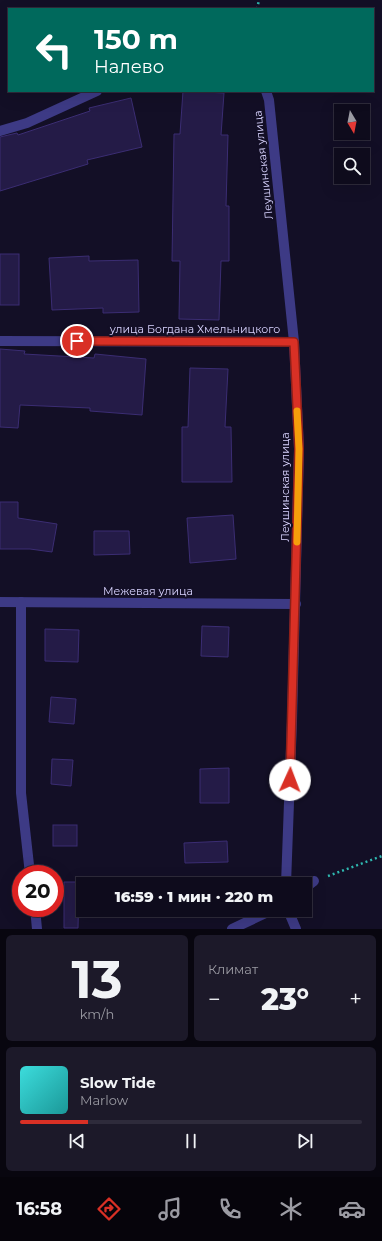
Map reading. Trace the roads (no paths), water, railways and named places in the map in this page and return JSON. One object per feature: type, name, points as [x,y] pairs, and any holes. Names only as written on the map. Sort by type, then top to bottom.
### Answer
[{"type":"street","points":[[0,131],[27,123],[94,92]]},
{"type":"street","name":"Леушинская улица","points":[[266,92],[269,100],[294,342],[299,449],[296,604],[286,877]]},
{"type":"street","name":"улица Богдана Хмельницкого","points":[[0,341],[294,342]]},
{"type":"street","name":"Межевая улица","points":[[0,602],[296,604]]},
{"type":"street","points":[[21,602],[20,793],[29,865]]},
{"type":"street","points":[[36,917],[37,929]]},
{"type":"street","points":[[232,929],[257,917]]},
{"type":"street","points":[[291,917],[296,929]]}]
